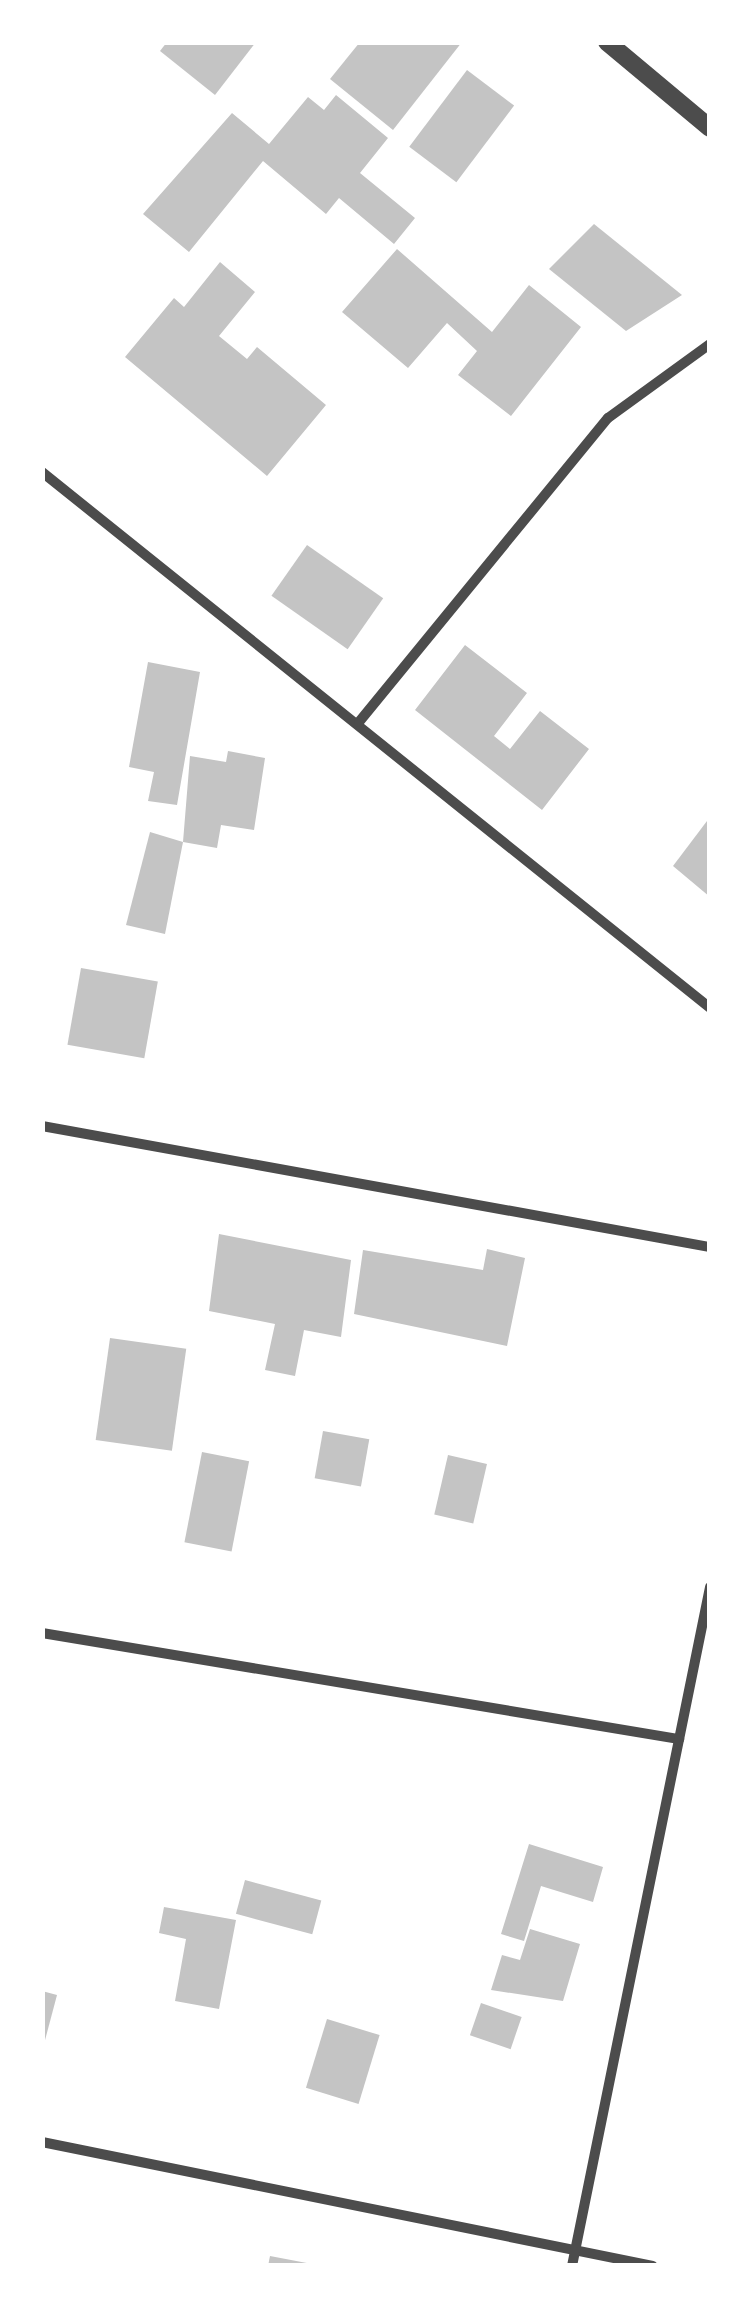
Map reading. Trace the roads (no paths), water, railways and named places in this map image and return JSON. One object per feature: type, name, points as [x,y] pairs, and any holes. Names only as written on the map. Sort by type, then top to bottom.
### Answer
[{"type":"street","points":[[606,42],[710,128]]},
{"type":"street","points":[[358,722],[608,418],[710,344]]},
{"type":"street","points":[[42,472],[710,1008]]},
{"type":"street","points":[[42,1126],[710,1247]]},
{"type":"street","points":[[572,2266],[710,1587]]},
{"type":"street","points":[[42,1633],[678,1738]]},
{"type":"street","points":[[42,2142],[653,2266]]}]
